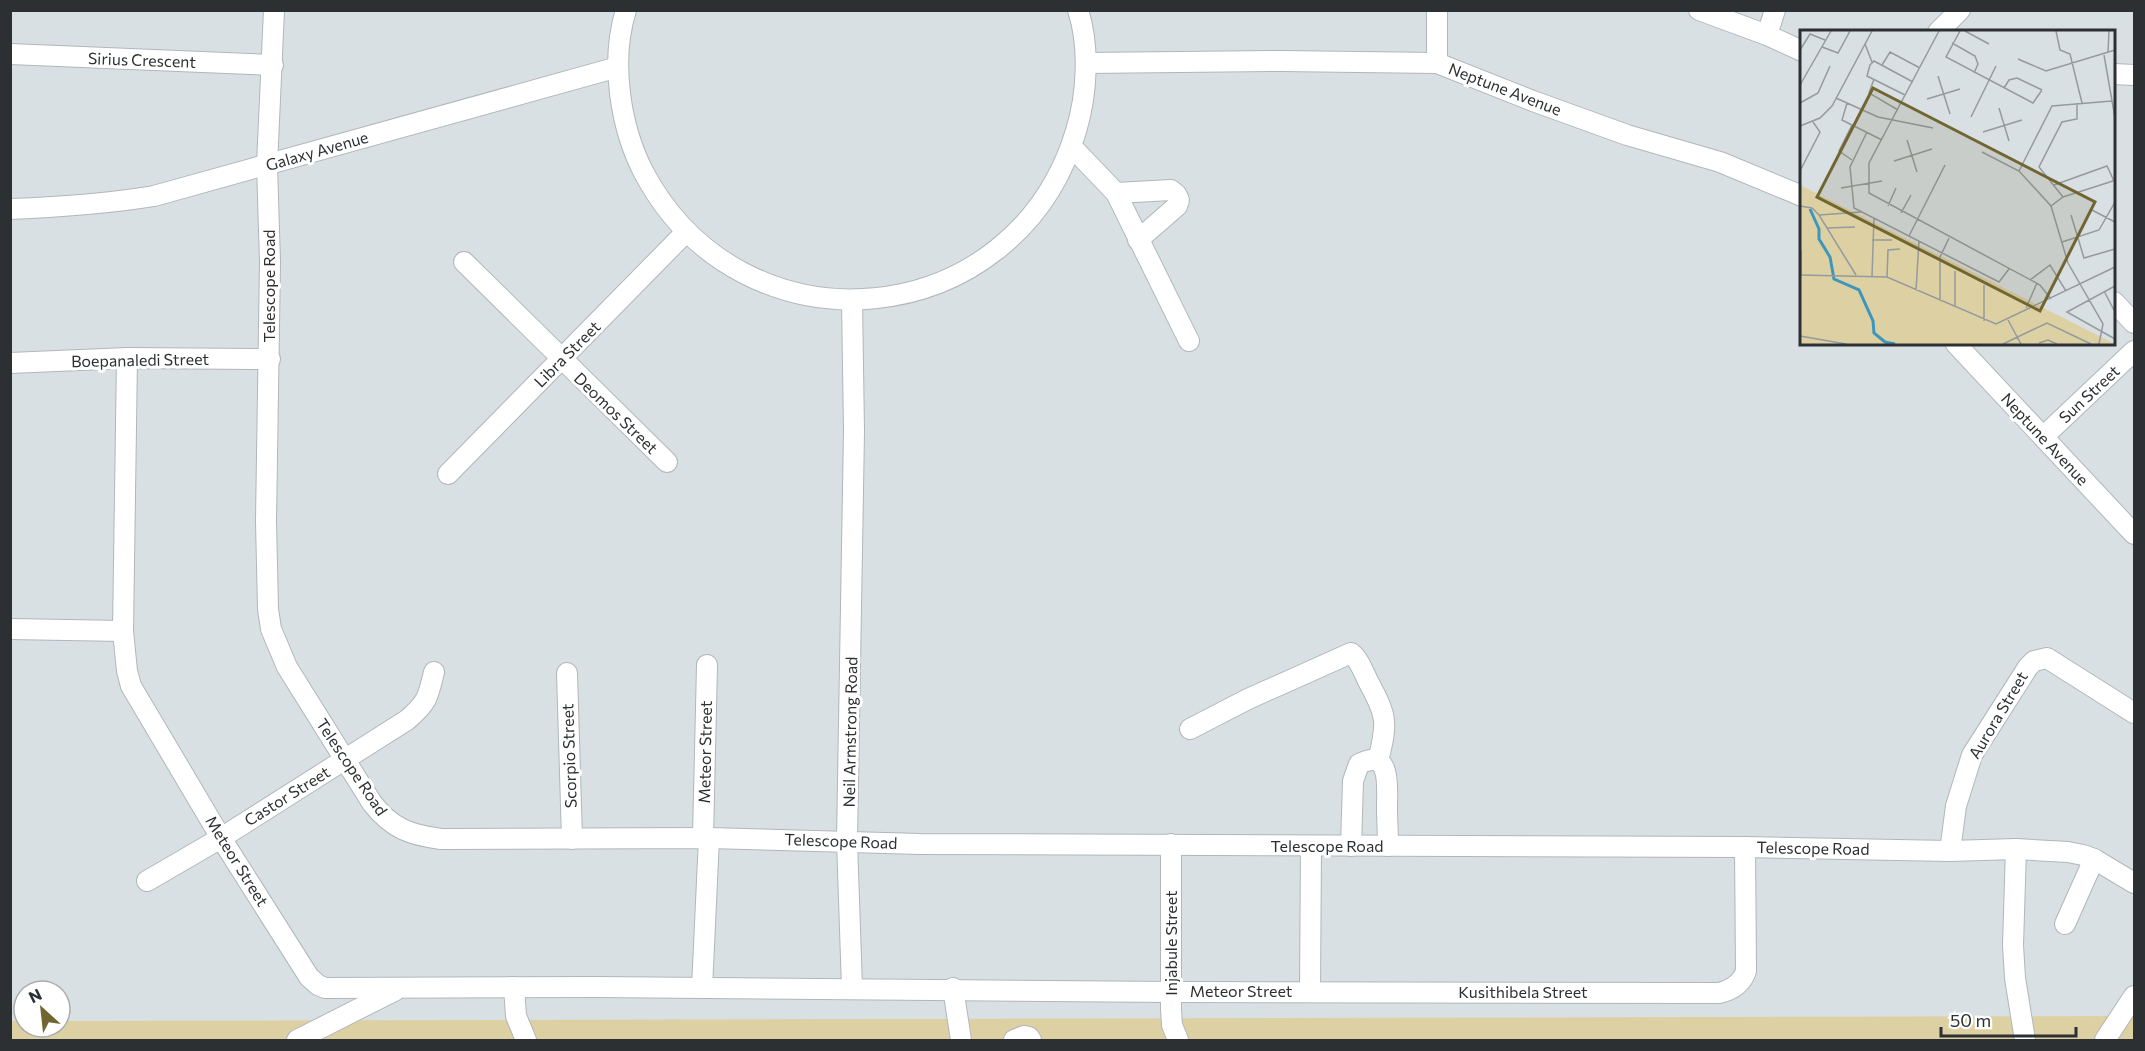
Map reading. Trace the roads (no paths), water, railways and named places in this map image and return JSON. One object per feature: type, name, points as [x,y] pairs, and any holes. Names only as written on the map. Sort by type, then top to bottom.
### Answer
[{"type":"street","name":"Telescope Road","points":[[274,10],[267,165],[270,359],[266,587],[270,619],[278,648],[287,667],[344,761],[382,817],[400,828],[415,835],[441,839],[706,838],[920,844],[1745,847],[1950,851],[2016,849],[2068,852],[2094,859],[2134,883]]},
{"type":"street","points":[[626,10],[618,67],[622,113],[635,157],[657,197],[686,232],[734,269],[762,283],[801,294],[852,300],[908,293],[935,285],[961,273],[986,258],[1008,240],[1040,204],[1060,172],[1071,146],[1083,100],[1086,63],[1078,10]]},
{"type":"street","points":[[1437,10],[1437,63]]},
{"type":"street","points":[[1699,10],[1767,35],[1800,50]]},
{"type":"street","points":[[1767,35],[1775,10]]},
{"type":"street","points":[[1940,30],[1960,10]]},
{"type":"street","name":"Sirius Crescent","points":[[10,54],[273,65]]},
{"type":"street","name":"Neptune Avenue","points":[[1086,63],[1281,61],[1437,63],[1627,135],[1720,162],[1800,195]]},
{"type":"street","name":"Galaxy Avenue","points":[[10,209],[66,207],[143,198],[618,67]]},
{"type":"street","points":[[2115,74],[2134,75]]},
{"type":"street","points":[[1071,146],[1116,193],[1189,341]]},
{"type":"street","points":[[1116,193],[1171,190],[1179,200],[1177,206],[1138,240]]},
{"type":"street","name":"Libra Street","points":[[448,474],[686,232]]},
{"type":"street","name":"Deomos Street","points":[[464,262],[667,462]]},
{"type":"street","name":"Neil Armstrong Road","points":[[852,300],[854,431],[848,841],[852,988]]},
{"type":"street","points":[[2115,303],[2134,323]]},
{"type":"street","name":"Neptune Avenue","points":[[1957,345],[2134,534]]},
{"type":"street","name":"Sun Street","points":[[2043,437],[2134,351]]},
{"type":"street","name":"Boepanaledi Street","points":[[10,363],[127,358],[270,359]]},
{"type":"street","name":"Meteor Street","points":[[127,358],[123,631],[131,686],[221,838],[315,983],[326,988],[852,988]]},
{"type":"street","points":[[10,629],[123,631]]},
{"type":"street","points":[[1190,729],[1248,699],[1351,653],[1361,667],[1383,712],[1384,737],[1378,761]]},
{"type":"street","name":"Aurora Street","points":[[1950,851],[1956,806],[1972,755],[2022,675],[2034,661],[2047,658],[2134,713]]},
{"type":"street","name":"Meteor Street","points":[[702,988],[707,665]]},
{"type":"street","name":"Castor Street","points":[[147,881],[221,838],[407,720],[421,708],[429,697],[434,672]]},
{"type":"street","name":"Scorpio Street","points":[[567,673],[572,839]]},
{"type":"street","points":[[1351,846],[1351,799],[1356,768],[1365,760],[1378,761],[1386,772],[1388,846]]},
{"type":"street","name":"Injabule Street","points":[[1172,844],[1172,1025],[1178,1041]]},
{"type":"street","points":[[1310,991],[1311,846]]},
{"type":"street","name":"Kusithibela Street","points":[[1310,991],[1724,992],[1737,984],[1746,971],[1745,847]]},
{"type":"street","points":[[2016,849],[2013,945],[2015,978],[2025,1041]]},
{"type":"street","points":[[2065,924],[2094,859]]},
{"type":"street","points":[[514,987],[516,1016],[526,1041]]},
{"type":"street","points":[[297,1041],[400,988]]},
{"type":"street","points":[[852,988],[1171,992]]},
{"type":"street","points":[[953,988],[961,1041]]},
{"type":"street","name":"Meteor Street","points":[[1171,992],[1310,991]]},
{"type":"street","points":[[2105,1041],[2134,996]]},
{"type":"street","points":[[1014,1041],[1024,1036],[1029,1037],[1031,1041]]}]
